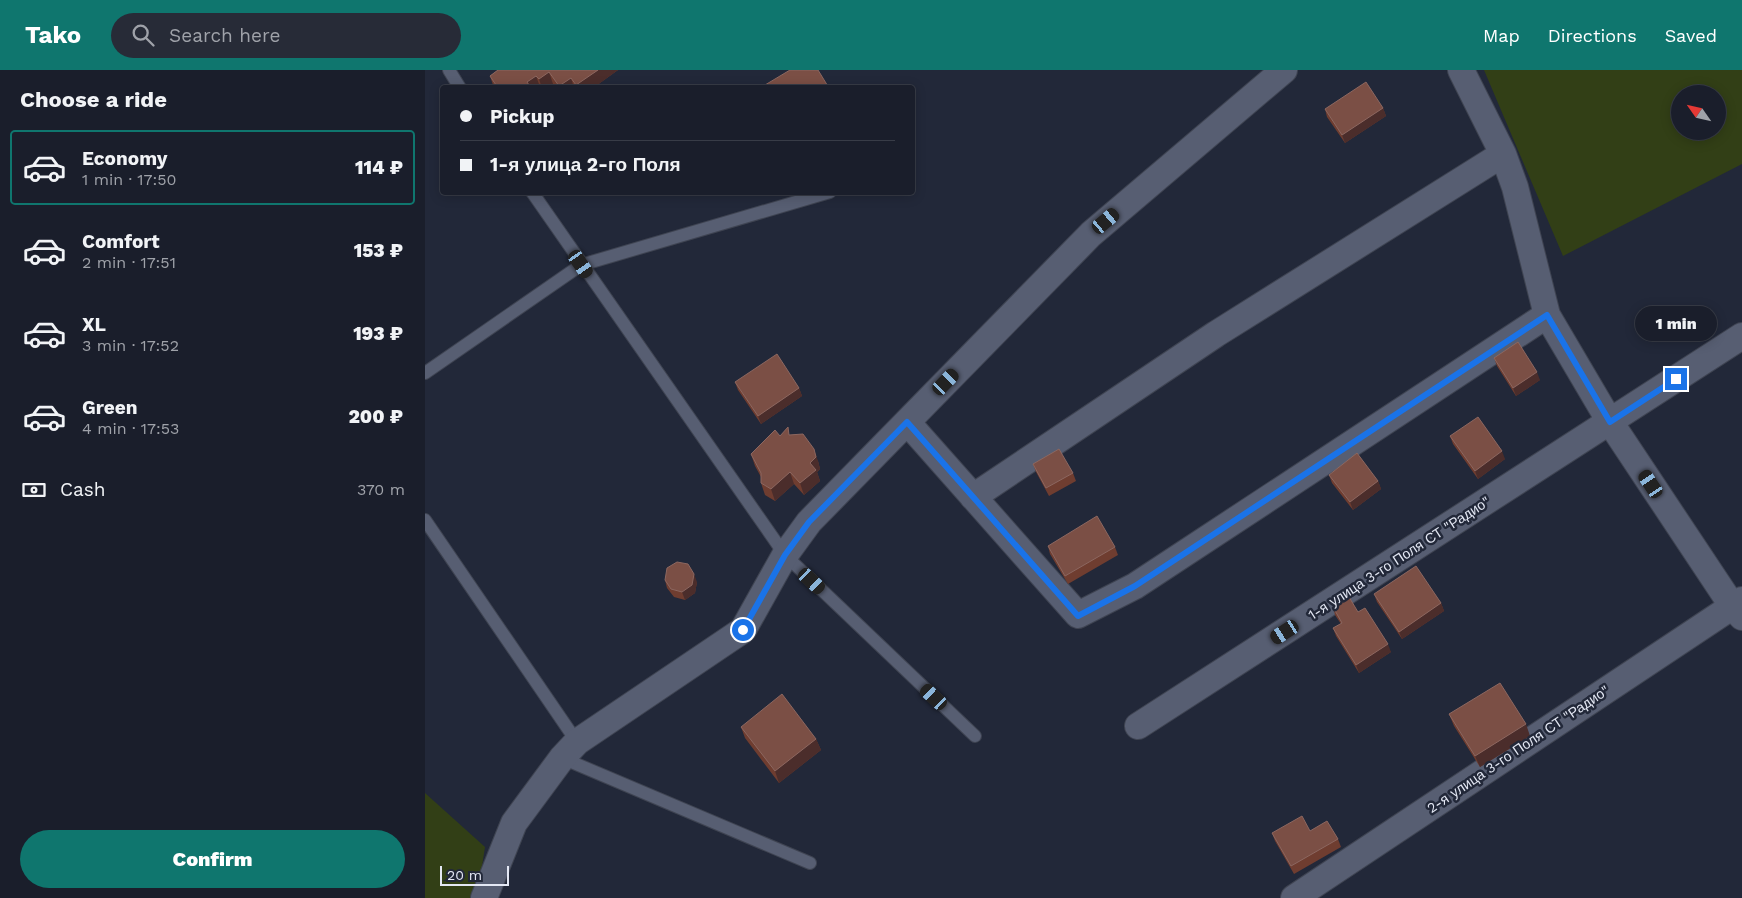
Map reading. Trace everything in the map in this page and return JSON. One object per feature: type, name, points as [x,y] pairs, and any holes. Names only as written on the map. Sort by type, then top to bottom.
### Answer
[{"type":"street","points":[[484,898],[514,823],[570,750],[743,630],[785,555],[809,522],[1091,234],[1285,70]]},
{"type":"street","points":[[1461,70],[1503,154],[1515,187],[1547,315],[1610,422],[1739,608]]},
{"type":"street","points":[[973,497],[1216,334],[1503,154]]},
{"type":"street","points":[[907,422],[1078,616],[1135,586],[1547,315]]},
{"type":"street","name":"1-я улица 3-го Поля СТ \"Радио\"","points":[[1138,726],[1742,336]]},
{"type":"street","name":"2-я улица 3-го Поля СТ \"Радио\"","points":[[1294,898],[1739,608]]},
{"type":"lane","points":[[449,70],[459,85]]},
{"type":"lane","points":[[534,195],[785,555],[975,736]]},
{"type":"lane","points":[[425,373],[581,264],[821,195]]},
{"type":"lane","points":[[425,520],[570,750],[810,863]]},
{"type":"green space","points":[[1484,70],[1742,70],[1742,164],[1563,256]]},
{"type":"green space","points":[[425,793],[485,847],[477,898],[425,898]]},
{"type":"building","points":[[498,70],[598,70],[576,85],[571,78],[558,85],[549,72],[539,79],[536,76],[527,82],[529,85],[496,85],[490,76]]},
{"type":"building","points":[[790,70],[818,70],[827,85],[765,85]]},
{"type":"building","points":[[1366,82],[1383,108],[1342,135],[1325,109]]},
{"type":"building","points":[[1518,342],[1537,372],[1513,388],[1494,358]]},
{"type":"building","points":[[777,354],[799,388],[758,416],[735,382]]},
{"type":"building","points":[[1478,417],[1502,451],[1475,471],[1450,436]]},
{"type":"building","points":[[788,427],[789,435],[803,434],[814,449],[816,457],[810,463],[816,470],[800,483],[790,472],[771,489],[761,483],[761,473],[751,454],[775,430],[780,436]]},
{"type":"building","points":[[1059,449],[1073,473],[1046,488],[1033,464]]},
{"type":"building","points":[[1357,453],[1378,481],[1350,502],[1329,475]]},
{"type":"building","points":[[1097,516],[1115,547],[1065,576],[1048,546]]},
{"type":"building","points":[[677,562],[688,564],[694,574],[692,585],[682,592],[671,589],[665,580],[667,568]]},
{"type":"building","points":[[1416,566],[1441,603],[1399,632],[1374,594]]},
{"type":"building","points":[[1349,597],[1358,612],[1365,608],[1388,644],[1356,665],[1333,628],[1342,623],[1333,607]]},
{"type":"building","points":[[1500,683],[1526,724],[1475,756],[1449,714]]},
{"type":"building","points":[[782,694],[816,739],[775,771],[741,727]]},
{"type":"building","points":[[1302,816],[1310,831],[1327,821],[1338,839],[1291,866],[1272,833]]},
{"type":"route","points":[[743,630],[785,555],[809,522],[907,422],[1078,616],[1135,586],[1547,315],[1610,422],[1676,379]]}]
